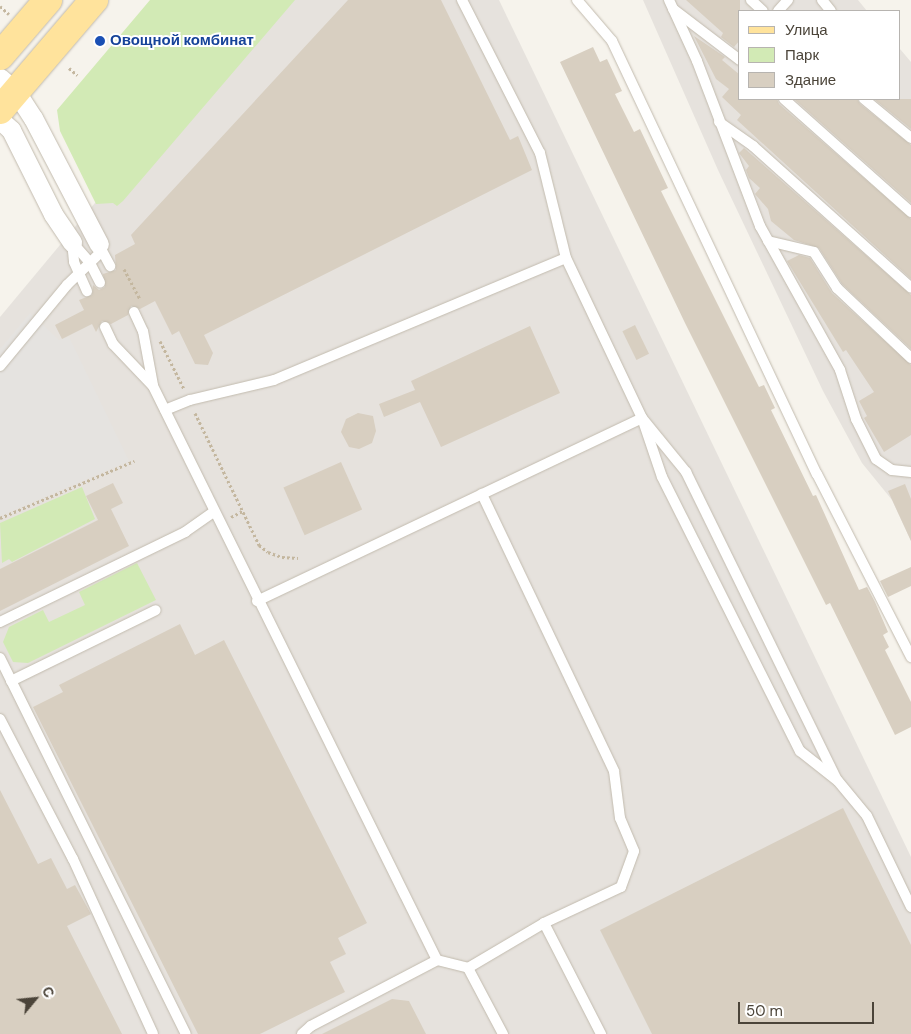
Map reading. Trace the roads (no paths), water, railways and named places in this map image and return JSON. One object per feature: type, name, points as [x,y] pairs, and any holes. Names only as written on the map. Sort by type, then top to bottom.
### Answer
[{"type":"main road","points":[[4,44],[48,0]]},
{"type":"main road","points":[[5,93],[94,0]]},
{"type":"street","points":[[5,93],[100,247]]},
{"type":"street","points":[[0,120],[11,130],[53,214],[72,242]]},
{"type":"lane","points":[[462,0],[540,153],[566,258],[642,418],[662,477],[800,751],[838,781],[867,816],[911,907]]},
{"type":"lane","points":[[577,0],[612,41],[817,474],[911,657]]},
{"type":"lane","points":[[751,0],[763,10]]},
{"type":"lane","points":[[779,10],[788,0]]},
{"type":"lane","points":[[822,0],[830,10]]},
{"type":"lane","points":[[671,4],[738,58]]},
{"type":"lane","points":[[671,4],[697,61],[737,173],[768,241],[840,370],[856,419],[876,458],[892,470],[911,472]]},
{"type":"lane","points":[[785,100],[911,212]]},
{"type":"lane","points":[[865,100],[911,138]]},
{"type":"lane","points":[[719,121],[752,146],[911,288]]},
{"type":"lane","points":[[768,241],[814,252],[837,288],[911,358]]},
{"type":"lane","points":[[72,242],[90,263],[100,283]]},
{"type":"lane","points":[[72,242],[74,262],[87,291]]},
{"type":"lane","points":[[0,366],[79,273],[90,263],[100,247]]},
{"type":"lane","points":[[100,247],[110,266]]},
{"type":"lane","points":[[165,410],[190,400],[274,380],[566,258]]},
{"type":"lane","points":[[134,312],[143,331],[153,386],[256,601],[437,960]]},
{"type":"lane","points":[[105,327],[113,344],[153,386]]},
{"type":"lane","points":[[256,601],[642,418]]},
{"type":"lane","points":[[642,418],[686,472],[838,781]]},
{"type":"lane","points":[[302,1034],[311,1026],[437,960],[468,968],[544,923],[621,887],[634,852],[620,818],[614,771],[482,494]]},
{"type":"lane","points":[[0,622],[185,532],[214,512]]},
{"type":"lane","points":[[11,681],[156,610]]},
{"type":"lane","points":[[0,658],[186,1034]]},
{"type":"lane","points":[[0,720],[72,859],[153,1034]]},
{"type":"lane","points":[[544,923],[601,1034]]},
{"type":"lane","points":[[468,968],[503,1034]]},
{"type":"place","name":"Овощной комбинат","points":[[100,41]]}]
